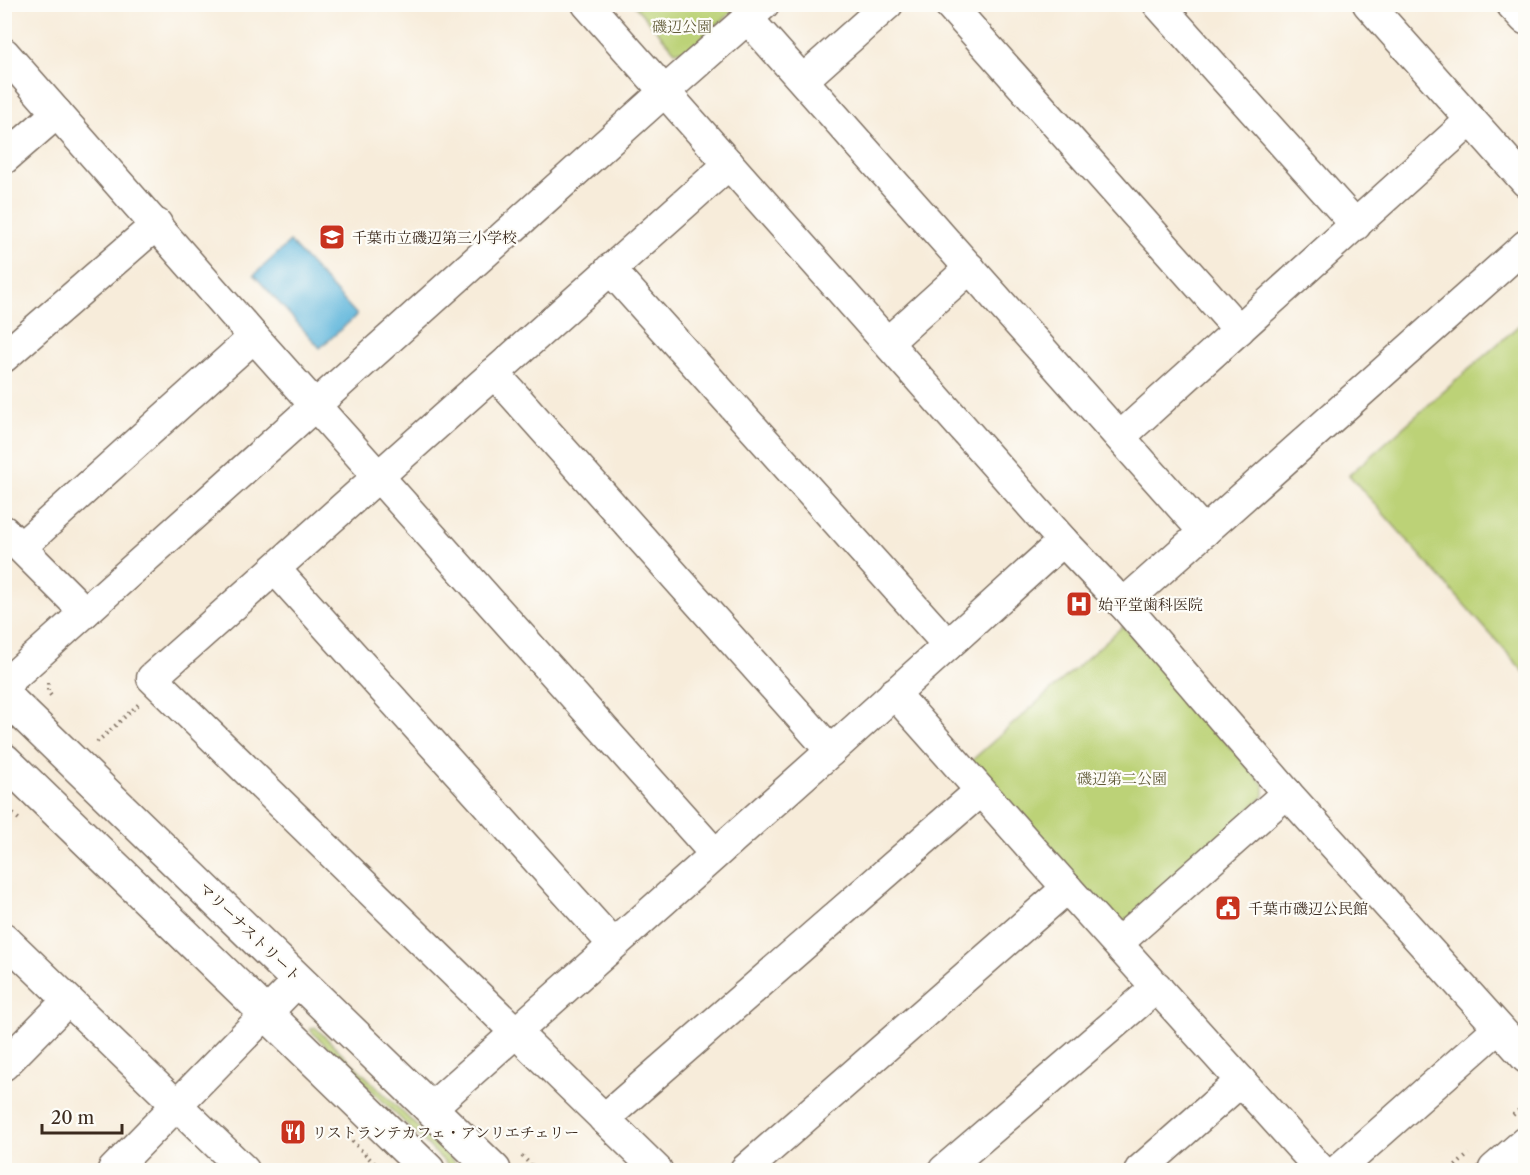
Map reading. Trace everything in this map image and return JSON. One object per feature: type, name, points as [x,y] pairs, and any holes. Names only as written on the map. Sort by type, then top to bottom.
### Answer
[{"type":"street","points":[[587,4],[1063,541],[1123,604],[1287,793],[1526,1058]]},
{"type":"street","points":[[802,80],[888,4]]},
{"type":"street","points":[[949,4],[1239,330]]},
{"type":"street","points":[[1158,4],[1356,225]]},
{"type":"street","points":[[1368,4],[1526,182]]},
{"type":"street","points":[[1513,4],[1526,18]]},
{"type":"street","points":[[4,685],[756,12],[802,80],[1204,532]]},
{"type":"street","points":[[4,53],[715,854]]},
{"type":"street","points":[[4,159],[57,113]]},
{"type":"street","points":[[1120,437],[1471,120]]},
{"type":"street","points":[[657,1170],[152,678],[729,164]]},
{"type":"street","points":[[4,357],[157,224]]},
{"type":"street","points":[[1123,604],[1526,245]]},
{"type":"street","points":[[610,268],[948,645]]},
{"type":"street","points":[[888,342],[970,268]]},
{"type":"street","points":[[86,612],[13,539],[254,337]]},
{"type":"street","points":[[494,373],[831,751]]},
{"type":"street","points":[[431,1108],[1063,541]]},
{"type":"street","points":[[275,569],[613,944]]},
{"type":"street","points":[[894,693],[1321,1170]]},
{"type":"street","name":"マリーナストリート","points":[[4,695],[494,1170]]},
{"type":"street","points":[[4,760],[428,1170]]},
{"type":"street","points":[[604,1119],[980,791]]},
{"type":"street","points":[[1118,943],[1287,793]]},
{"type":"street","points":[[745,1170],[1067,888]]},
{"type":"street","points":[[4,938],[243,1170]]},
{"type":"street","points":[[113,1170],[299,980]]},
{"type":"street","points":[[944,1170],[1156,987]]},
{"type":"street","points":[[4,1065],[67,1001]]},
{"type":"street","points":[[1338,1170],[1498,1028]]},
{"type":"street","points":[[1140,1170],[1241,1081]]},
{"type":"street","points":[[1495,1170],[1526,1143]]},
{"type":"path","points":[[97,742],[160,686]]},
{"type":"green space","name":"磯辺公園","points":[[634,5],[740,5],[688,51],[675,51]]},
{"type":"green space","points":[[1525,320],[1525,673],[1349,475]]},
{"type":"green space","name":"磯辺第二公園","points":[[1123,626],[1264,785],[1264,796],[1126,921],[1113,920],[970,762]]},
{"type":"green space","points":[[315,1027],[462,1170],[453,1170],[311,1031],[311,1028]]},
{"type":"water","points":[[290,242],[357,315],[320,348],[254,275]]},
{"type":"place","name":"千葉市立磯辺第三小学校","points":[[332,237]]},
{"type":"place","name":"始平堂歯科医院","points":[[1079,604]]},
{"type":"place","name":"千葉市磯辺公民館","points":[[1228,908]]},
{"type":"place","name":"リストランテカフェ・アンリエチェリー","points":[[293,1132]]}]
